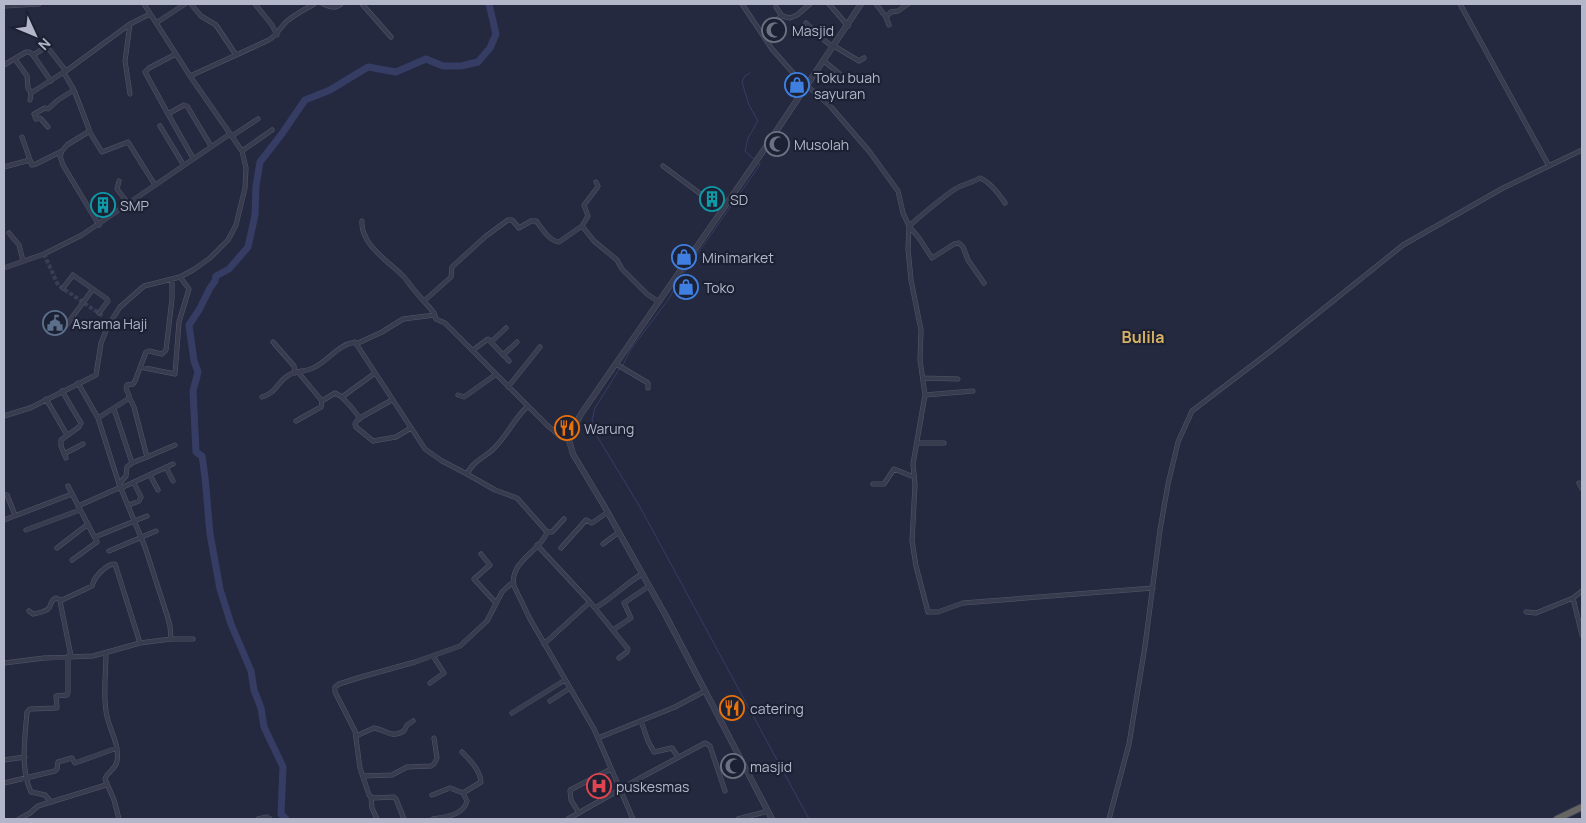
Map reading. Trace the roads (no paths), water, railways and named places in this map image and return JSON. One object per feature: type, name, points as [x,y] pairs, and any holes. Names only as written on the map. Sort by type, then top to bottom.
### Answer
[{"type":"highway","points":[[1557,819],[1582,807]]},
{"type":"street","points":[[4,6],[39,4]]},
{"type":"street","points":[[4,416],[30,408],[96,374],[101,343],[108,326],[120,307],[144,286],[180,277],[210,258],[224,246],[232,232],[242,201],[246,178],[242,151],[190,76],[144,4]]},
{"type":"street","points":[[156,23],[185,4]]},
{"type":"street","points":[[191,4],[201,16],[216,25],[236,55]]},
{"type":"street","points":[[254,4],[272,25],[277,35]]},
{"type":"street","points":[[190,76],[264,44],[277,35],[286,22],[304,8],[314,4]]},
{"type":"street","points":[[323,4],[337,8],[341,4]]},
{"type":"street","points":[[362,4],[391,37]]},
{"type":"street","points":[[742,4],[772,49],[794,74],[831,107],[893,182],[909,226],[932,258],[954,244],[959,243],[968,260],[984,282]]},
{"type":"street","points":[[776,7],[782,16],[790,18],[797,15],[810,4]]},
{"type":"street","points":[[829,4],[848,26]]},
{"type":"street","points":[[772,819],[649,586],[573,454],[569,440],[581,414],[618,365],[862,4]]},
{"type":"street","points":[[876,4],[886,17],[889,25]]},
{"type":"street","points":[[886,17],[891,12],[898,11],[908,4]]},
{"type":"street","points":[[1460,4],[1549,166]]},
{"type":"street","points":[[31,93],[65,72],[130,24],[150,14]]},
{"type":"street","points":[[774,22],[782,16]]},
{"type":"street","points":[[806,23],[824,40],[858,61],[864,58]]},
{"type":"street","points":[[130,24],[125,61],[130,94]]},
{"type":"street","points":[[33,55],[48,48],[65,72],[74,90],[89,131],[103,152],[128,142],[155,185]]},
{"type":"street","points":[[4,65],[27,52],[33,55],[51,81]]},
{"type":"street","points":[[176,54],[145,72],[193,158]]},
{"type":"street","points":[[15,59],[27,76],[28,88],[31,93],[30,100]]},
{"type":"street","points":[[824,61],[842,76]]},
{"type":"street","points":[[48,127],[40,118],[36,119],[34,114],[45,108],[48,109],[74,90]]},
{"type":"street","points":[[168,114],[184,105],[187,106],[210,146]]},
{"type":"street","points":[[4,268],[55,250],[99,225],[210,146],[258,119]]},
{"type":"street","points":[[160,126],[183,164]]},
{"type":"street","points":[[242,151],[272,130]]},
{"type":"street","points":[[22,137],[33,165],[62,151],[89,131]]},
{"type":"street","points":[[1109,819],[1129,744],[1145,646],[1160,530],[1175,453],[1183,429],[1194,409],[1272,350],[1403,245],[1503,188],[1582,150]]},
{"type":"street","points":[[62,151],[60,156],[64,165],[99,225]]},
{"type":"street","points":[[4,167],[30,160]]},
{"type":"street","points":[[663,166],[722,210]]},
{"type":"street","points":[[1005,203],[984,179],[980,178],[974,183],[956,189],[909,226],[908,248],[911,280],[920,320],[920,360],[924,378],[924,395],[918,442],[913,464],[912,541],[916,566],[928,612],[938,612],[963,603],[1153,588]]},
{"type":"street","points":[[120,180],[118,189],[128,203]]},
{"type":"street","points":[[424,301],[451,277],[452,267],[486,236],[508,220],[512,220],[519,228],[536,220],[552,240],[559,242],[582,226],[588,216],[584,205],[597,188],[596,182]]},
{"type":"street","points":[[362,221],[363,229],[372,246],[381,257],[405,277],[435,315],[436,319],[445,323],[528,406],[560,436],[569,440]]},
{"type":"street","points":[[582,226],[594,241],[617,260],[622,269],[647,294],[659,302]]},
{"type":"street","points":[[9,234],[19,245],[23,261]]},
{"type":"street","points":[[63,288],[73,275],[108,301],[99,313]]},
{"type":"street","points":[[140,367],[175,376],[179,322],[189,289],[180,277]]},
{"type":"street","points":[[147,457],[134,407],[126,389],[127,385],[135,381],[147,352],[162,354],[166,348],[172,299],[172,279]]},
{"type":"street","points":[[65,327],[93,289]]},
{"type":"street","points":[[262,397],[275,390],[288,376],[317,366],[345,345],[353,342],[356,344],[382,332],[403,319],[435,315]]},
{"type":"street","points":[[491,342],[506,328]]},
{"type":"street","points":[[473,350],[488,339],[509,361]]},
{"type":"street","points":[[273,342],[322,401]]},
{"type":"street","points":[[503,355],[517,342]]},
{"type":"street","points":[[356,344],[422,445],[429,452],[496,490],[517,498],[547,532]]},
{"type":"street","points":[[508,387],[540,347]]},
{"type":"street","points":[[618,365],[648,383],[648,388]]},
{"type":"street","points":[[342,397],[375,373]]},
{"type":"street","points":[[458,395],[464,397],[495,374]]},
{"type":"street","points":[[924,378],[958,379]]},
{"type":"street","points":[[78,383],[98,418],[120,487],[135,521],[167,614],[171,640]]},
{"type":"street","points":[[62,391],[81,423],[79,427],[62,438],[60,446],[65,456],[83,444]]},
{"type":"street","points":[[924,395],[973,391]]},
{"type":"street","points":[[296,421],[321,407],[322,401],[335,393],[352,406],[360,419]]},
{"type":"street","points":[[98,418],[126,401],[129,397]]},
{"type":"street","points":[[46,399],[67,435]]},
{"type":"street","points":[[392,400],[360,419],[356,422],[356,426],[372,441],[396,438],[411,428]]},
{"type":"street","points":[[467,474],[473,466],[501,441],[516,417],[528,406]]},
{"type":"street","points":[[114,409],[132,464]]},
{"type":"street","points":[[918,442],[944,443]]},
{"type":"street","points":[[120,487],[126,476],[127,467],[175,445]]},
{"type":"street","points":[[78,506],[120,487],[134,483],[173,464]]},
{"type":"street","points":[[166,467],[173,481]]},
{"type":"street","points":[[873,484],[884,484],[894,469],[914,477]]},
{"type":"street","points":[[150,475],[158,490]]},
{"type":"street","points":[[129,505],[141,499],[134,483]]},
{"type":"street","points":[[1579,483],[1582,489]]},
{"type":"street","points":[[68,486],[97,542],[72,560]]},
{"type":"street","points":[[4,494],[7,495],[15,515]]},
{"type":"street","points":[[4,520],[72,494]]},
{"type":"street","points":[[26,530],[80,510]]},
{"type":"street","points":[[561,548],[585,521],[587,520],[592,523],[608,512]]},
{"type":"street","points":[[95,538],[148,516]]},
{"type":"street","points":[[547,532],[552,532],[564,518]]},
{"type":"street","points":[[57,548],[88,524]]},
{"type":"street","points":[[108,551],[156,532]]},
{"type":"street","points":[[376,819],[371,797],[362,776],[356,736],[352,724],[335,692],[336,686],[456,648],[487,622],[505,588],[514,582],[520,564],[545,537],[547,532]]},
{"type":"street","points":[[603,544],[619,532]]},
{"type":"street","points":[[537,545],[596,608],[629,650],[619,658]]},
{"type":"street","points":[[482,554],[490,565],[474,579],[496,603]]},
{"type":"street","points":[[29,611],[34,614],[41,612],[48,608],[52,600],[56,598],[61,600],[92,586],[93,580],[105,568],[115,564],[140,644]]},
{"type":"street","points":[[596,608],[608,601],[619,590],[642,574]]},
{"type":"street","points":[[514,582],[524,608],[598,738],[632,819]]},
{"type":"street","points":[[614,630],[631,618],[624,603],[649,586]]},
{"type":"street","points":[[1526,612],[1536,613],[1573,598],[1582,591]]},
{"type":"street","points":[[1573,598],[1582,635]]},
{"type":"street","points":[[50,802],[45,795],[31,792],[26,778],[27,712],[30,709],[57,708],[56,696],[67,695],[68,693],[70,656],[61,600]]},
{"type":"street","points":[[544,644],[590,602]]},
{"type":"street","points":[[4,663],[36,658],[92,656],[140,644],[193,639]]},
{"type":"street","points":[[106,653],[105,710],[117,748],[114,770],[105,776],[106,785],[114,800],[118,819]]},
{"type":"street","points":[[430,684],[444,673],[433,656]]},
{"type":"street","points":[[512,712],[565,680]]},
{"type":"street","points":[[550,701],[570,688]]},
{"type":"street","points":[[598,738],[675,707],[705,691]]},
{"type":"street","points":[[356,736],[374,728],[388,734],[400,734],[404,731],[406,725],[413,721]]},
{"type":"street","points":[[641,721],[654,752],[672,748],[678,757]]},
{"type":"street","points":[[362,776],[392,775],[407,767],[431,766],[437,758],[434,738]]},
{"type":"street","points":[[568,819],[702,744],[708,744],[725,791]]},
{"type":"street","points":[[4,783],[56,770],[58,763],[70,758],[75,762],[117,748]]},
{"type":"street","points":[[462,752],[475,767],[482,780],[478,785],[463,793]]},
{"type":"street","points":[[4,760],[25,757]]},
{"type":"street","points":[[579,813],[571,800],[570,790],[611,769]]},
{"type":"street","points":[[19,819],[30,814],[36,806],[106,785]]},
{"type":"street","points":[[432,795],[450,788],[463,793],[467,801],[464,809],[433,819]]},
{"type":"street","points":[[371,797],[394,797],[404,819]]},
{"type":"street","points":[[738,819],[768,811]]},
{"type":"street","points":[[258,819],[267,817],[270,819]]},
{"type":"waterway","points":[[286,819],[281,814],[283,767],[264,727],[251,671],[231,624],[220,589],[210,534],[202,456],[196,452],[193,391],[198,372],[194,361],[189,325],[215,281],[216,276],[229,269],[248,247],[255,215],[256,186],[260,162],[305,100],[330,90],[368,67],[396,72],[426,59],[443,66],[461,66],[478,62],[490,48],[496,34],[489,4]]},
{"type":"waterway","points":[[750,73],[745,76],[742,82],[749,105],[758,121],[748,138],[745,151],[755,160]]},
{"type":"waterway","points":[[623,365],[631,349],[668,300],[684,273],[757,169],[759,163]]},
{"type":"waterway","points":[[620,368],[595,408],[592,420],[597,436],[640,507],[809,819]]},
{"type":"tunnel","points":[[44,254],[58,285],[103,316]]},
{"type":"place","name":"Masjid","points":[[774,30]]},
{"type":"place","name":"Toku buah sayuran","points":[[797,85]]},
{"type":"place","name":"Musolah","points":[[777,144]]},
{"type":"place","name":"SD","points":[[712,199]]},
{"type":"place","name":"SMP","points":[[103,205]]},
{"type":"place","name":"Minimarket","points":[[684,257]]},
{"type":"place","name":"Toko","points":[[686,287]]},
{"type":"place","name":"Asrama Haji","points":[[55,323]]},
{"type":"place","name":"Warung","points":[[567,428]]},
{"type":"place","name":"catering","points":[[732,708]]},
{"type":"place","name":"masjid","points":[[733,766]]},
{"type":"place","name":"puskesmas","points":[[599,786]]},
{"type":"district","name":"Bulila","points":[[1143,337]]}]
